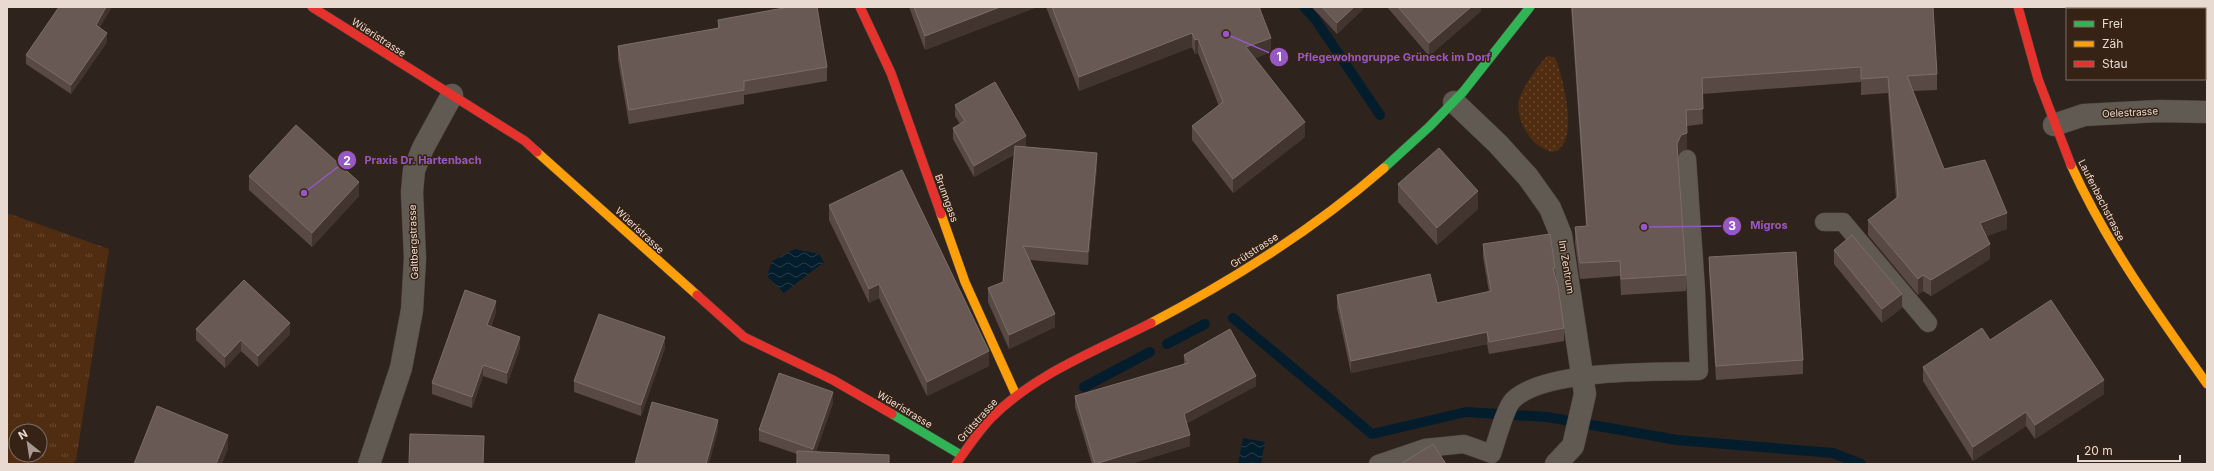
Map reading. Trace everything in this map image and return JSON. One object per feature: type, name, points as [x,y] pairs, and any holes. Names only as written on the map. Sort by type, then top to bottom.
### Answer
[{"type":"street","name":"Wüeristrasse","points":[[312,7],[509,130],[544,156],[727,324],[744,337],[833,380],[961,455]]},
{"type":"street","name":"Brunngass","points":[[860,7],[891,73],[965,282],[1016,395]]},
{"type":"street","name":"Grütstrasse","points":[[956,464],[961,455],[997,411],[1040,378],[1201,296],[1282,245],[1370,180],[1454,102],[1530,7]]},
{"type":"street","name":"Laufenbachstrasse","points":[[2018,7],[2036,75],[2054,125],[2084,193],[2110,242],[2134,282],[2207,384]]},
{"type":"street","name":"Galtbergstrasse","points":[[369,464],[401,368],[412,310],[415,258],[412,192],[414,170],[423,148],[452,95]]},
{"type":"street","name":"Im Zentrum","points":[[1454,102],[1512,159],[1541,194],[1557,221],[1565,251],[1584,384],[1573,446],[1556,464]]},
{"type":"street","name":"Oelestrasse","points":[[2054,125],[2084,115],[2159,111],[2207,112]]},
{"type":"lane","points":[[1378,464],[1425,448],[1464,444],[1492,459],[1499,433],[1511,401],[1528,388],[1584,384],[1699,371],[1696,290],[1687,159]]},
{"type":"lane","points":[[1824,222],[1842,222],[1928,323]]},
{"type":"green space","points":[[1548,56],[1553,57],[1556,60],[1568,111],[1566,138],[1561,147],[1552,152],[1538,145],[1526,132],[1522,124],[1518,108],[1520,96],[1527,83],[1540,64]]},
{"type":"green space","points":[[7,213],[109,249],[76,460],[73,464],[7,464]]},
{"type":"water","points":[[795,249],[819,254],[824,262],[784,293],[767,276],[772,261]]},
{"type":"water","points":[[1243,438],[1265,442],[1261,464],[1238,464]]},
{"type":"building","points":[[59,7],[106,7],[96,25],[107,33],[71,85],[26,55]]},
{"type":"building","points":[[789,7],[817,7],[827,67],[744,81],[744,90],[629,110],[618,46],[719,28],[718,20]]},
{"type":"building","points":[[914,7],[1000,7],[925,36]]},
{"type":"building","points":[[1052,7],[1259,7],[1271,38],[1246,47],[1305,122],[1233,179],[1192,126],[1223,102],[1198,39],[1195,40],[1192,33],[1079,77]]},
{"type":"building","points":[[1322,7],[1354,7],[1337,23]]},
{"type":"building","points":[[1398,7],[1471,7],[1429,43]]},
{"type":"building","points":[[1572,7],[1933,7],[1937,74],[1907,76],[1944,169],[1985,160],[2007,213],[1980,223],[1990,244],[1931,280],[1923,275],[1918,279],[1868,220],[1898,197],[1888,77],[1861,79],[1861,67],[1702,78],[1703,109],[1686,110],[1687,133],[1681,135],[1677,144],[1686,275],[1621,279],[1620,261],[1580,263],[1575,227],[1587,226]]},
{"type":"building","points":[[2207,7],[2207,17],[2206,8],[2124,8]]},
{"type":"building","points":[[995,82],[1026,136],[974,166],[953,128],[965,121],[955,105]]},
{"type":"building","points":[[296,125],[359,182],[312,233],[249,176]]},
{"type":"building","points":[[1015,146],[1097,153],[1088,252],[1023,246],[1055,314],[1009,335],[988,288],[1003,282]]},
{"type":"building","points":[[1439,148],[1478,191],[1437,228],[1398,184]]},
{"type":"building","points":[[902,170],[989,351],[927,382],[879,284],[869,289],[829,205]]},
{"type":"building","points":[[1550,234],[1555,268],[1553,268],[1558,286],[1564,328],[1489,342],[1487,332],[1351,361],[1337,295],[1430,274],[1437,303],[1491,291],[1483,244]]},
{"type":"building","points":[[1852,235],[1902,294],[1882,309],[1834,250]]},
{"type":"building","points":[[1796,252],[1803,360],[1716,366],[1709,257]]},
{"type":"building","points":[[244,280],[290,323],[258,356],[241,340],[225,357],[196,329]]},
{"type":"building","points":[[465,290],[496,301],[487,325],[520,337],[507,373],[483,365],[472,397],[432,383]]},
{"type":"building","points":[[2051,300],[2104,380],[2035,425],[2026,412],[1973,447],[1923,367],[1982,328],[1990,340]]},
{"type":"building","points":[[599,314],[665,337],[641,405],[574,381]]},
{"type":"building","points":[[1230,329],[1256,376],[1184,414],[1190,435],[1095,464],[1075,396],[1188,363],[1184,355]]},
{"type":"building","points":[[779,373],[833,392],[813,449],[759,430]]},
{"type":"building","points":[[652,402],[718,420],[706,464],[635,464]]},
{"type":"building","points":[[157,406],[228,435],[216,464],[134,464]]},
{"type":"building","points":[[410,434],[484,436],[483,464],[409,464]]},
{"type":"building","points":[[1433,444],[1446,464],[1401,464]]},
{"type":"building","points":[[797,451],[889,455],[889,464],[797,464]]},
{"type":"waterway","points":[[1304,7],[1315,19],[1380,115]]},
{"type":"waterway","points":[[1233,318],[1372,434],[1466,412],[1547,417],[1677,440],[1833,453],[1861,464]]},
{"type":"waterway","points":[[1167,344],[1205,324]]},
{"type":"waterway","points":[[1084,387],[1150,352]]},
{"type":"traffic: fast","points":[[1384,168],[1429,127],[1463,92],[1530,7]]},
{"type":"traffic: fast","points":[[892,414],[961,455]]},
{"type":"traffic: slow","points":[[537,152],[697,295]]},
{"type":"traffic: slow","points":[[2071,165],[2100,223],[2117,251],[2151,305],[2207,384]]},
{"type":"traffic: slow","points":[[1151,323],[1212,289],[1301,233],[1330,212],[1384,168]]},
{"type":"traffic: slow","points":[[941,214],[965,282],[1016,395]]},
{"type":"traffic: jam","points":[[312,7],[525,141],[537,152]]},
{"type":"traffic: jam","points":[[860,7],[891,73],[941,214]]},
{"type":"traffic: jam","points":[[2018,7],[2038,79],[2071,165]]},
{"type":"traffic: jam","points":[[697,295],[744,337],[833,380],[892,414]]},
{"type":"traffic: jam","points":[[956,464],[977,434],[991,418],[1027,388],[1067,364],[1151,323]]},
{"type":"place","name":"Pflegewohngruppe Grüneck im Dorf","points":[[1226,34]]},
{"type":"place","name":"Praxis Dr. Hartenbach","points":[[304,193]]},
{"type":"place","name":"Migros","points":[[1644,227]]}]
